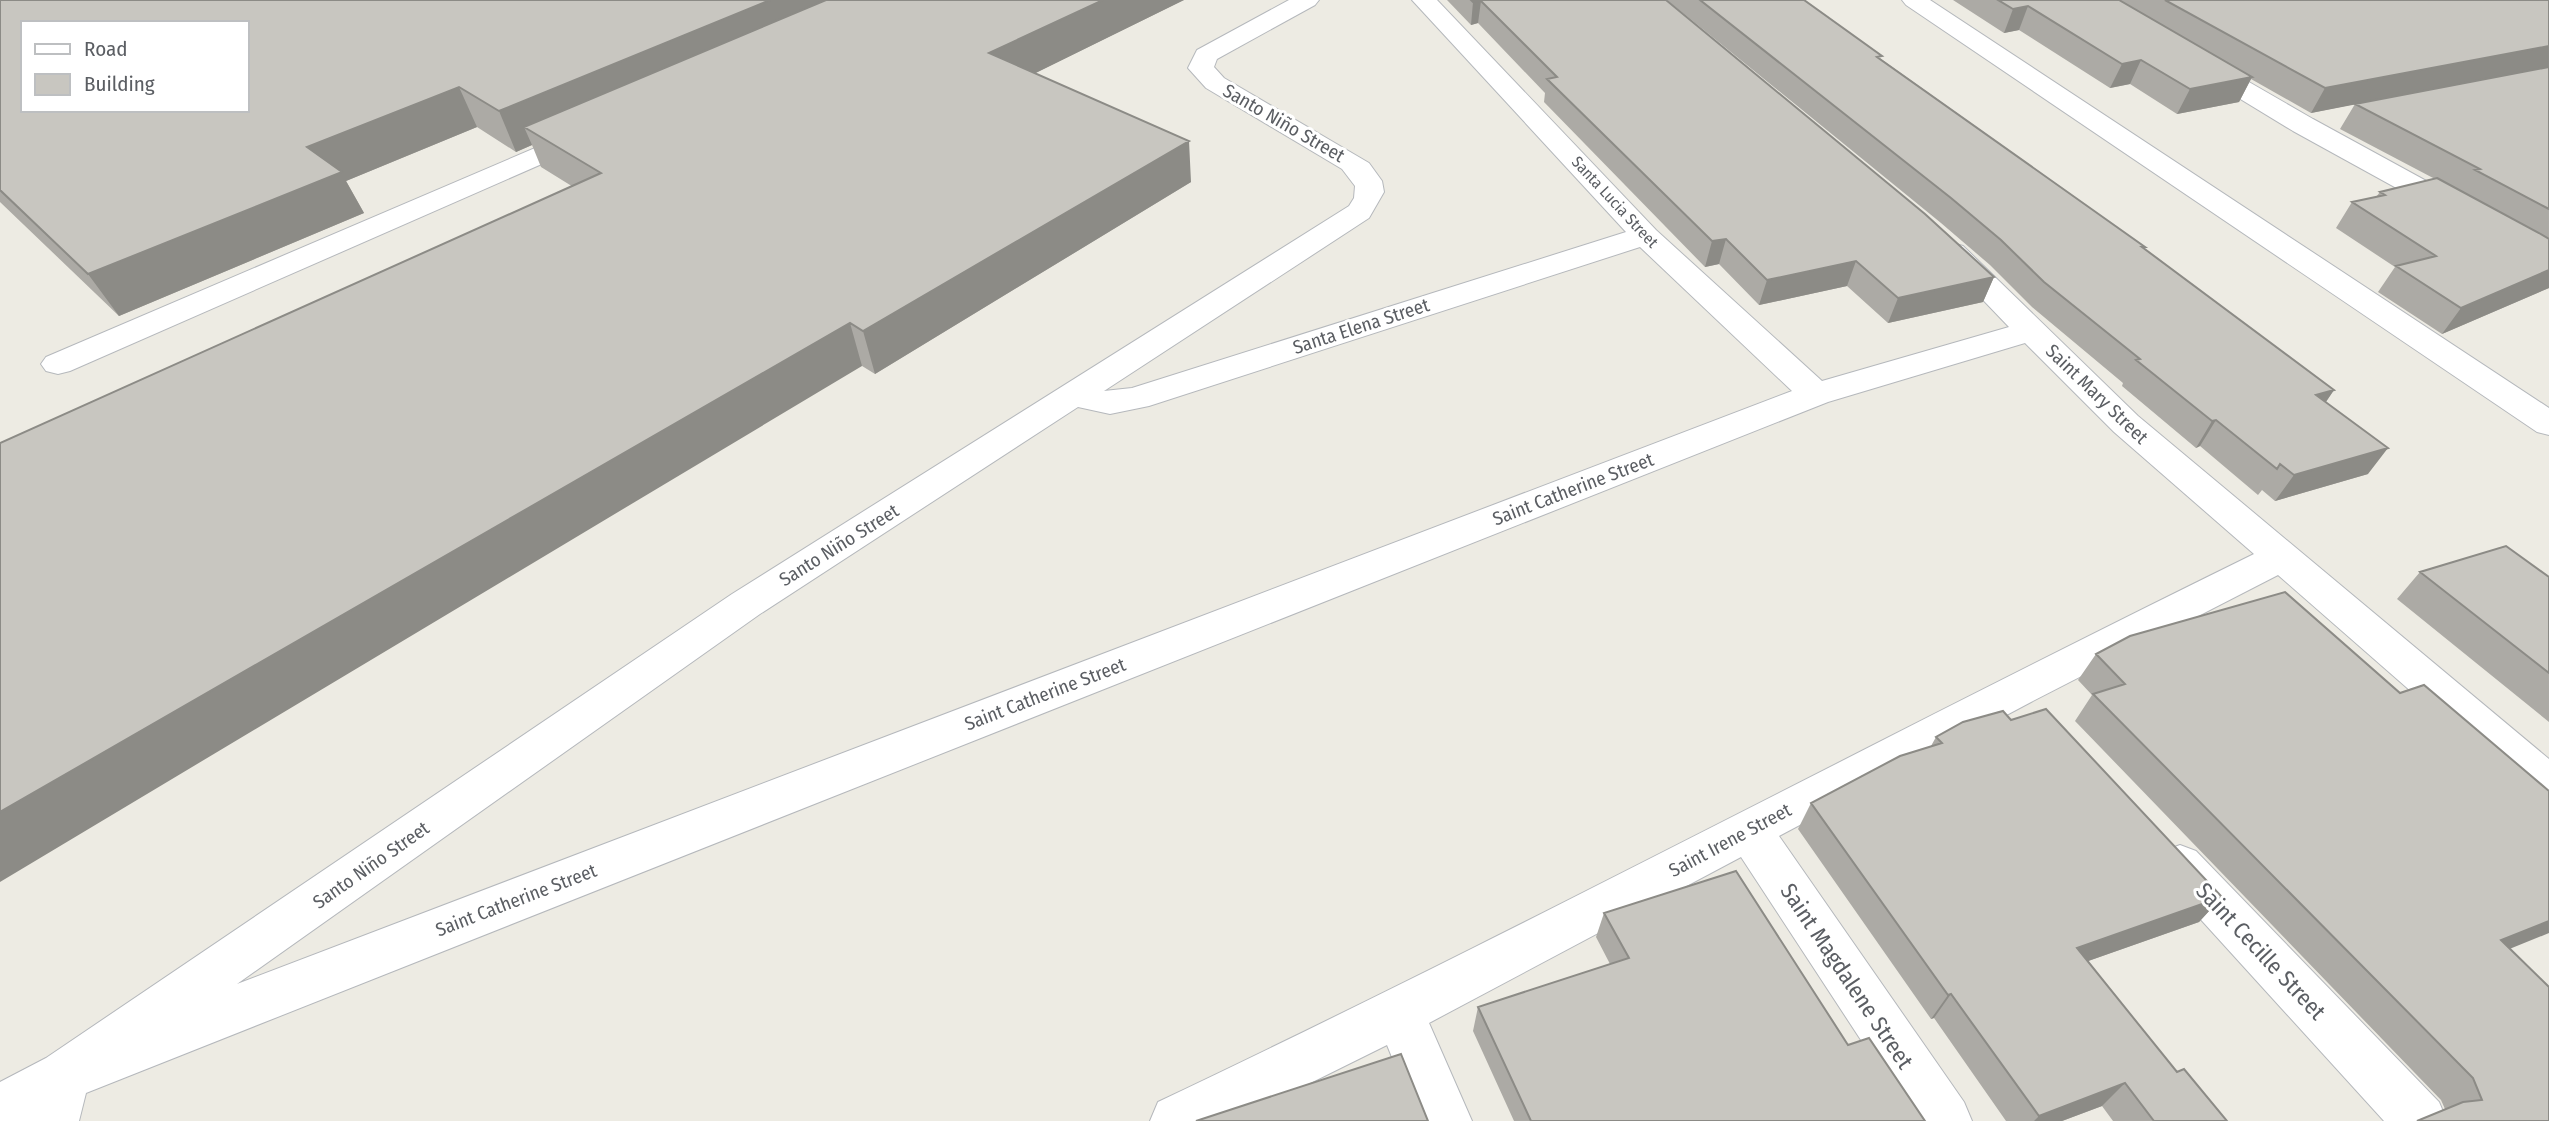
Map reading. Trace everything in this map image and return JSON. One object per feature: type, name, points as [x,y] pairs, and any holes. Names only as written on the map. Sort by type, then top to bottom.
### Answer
[{"type":"street","name":"Santo Niño Street","points":[[58,1099],[747,604],[1076,396],[1359,212],[1369,200],[1371,186],[1364,174],[1352,163],[1215,83],[1201,68],[1206,55],[1307,0]]},
{"type":"street","name":"Santa Lucia Street","points":[[1424,0],[1567,150],[1644,236],[1815,394]]},
{"type":"street","points":[[1914,0],[2549,424]]},
{"type":"street","points":[[2174,49],[2303,125],[2549,260]]},
{"type":"street","points":[[2303,125],[2344,117]]},
{"type":"street","points":[[58,364],[604,127]]},
{"type":"street","name":"Saint Mary Street","points":[[1928,231],[1977,274],[2126,425],[2549,785]]},
{"type":"street","name":"Santa Elena Street","points":[[1076,396],[1110,403],[1137,398],[1644,236]]},
{"type":"street","name":"Saint Catherine Street","points":[[58,1099],[1815,394],[2031,331]]},
{"type":"street","name":"Saint Irene Street","points":[[1177,1121],[1399,1013],[1749,830],[2030,705],[2281,557]]},
{"type":"street","name":"Saint Magdalene Street","points":[[1749,830],[1945,1121]]},
{"type":"street","name":"Saint Cecille Street","points":[[2147,830],[2420,1121]]},
{"type":"street","points":[[1399,1013],[1445,1121]]},
{"type":"street","points":[[0,1110],[58,1099]]},
{"type":"building","points":[[0,0],[770,0],[499,111],[459,87],[307,147],[342,172],[88,274],[0,190]]},
{"type":"building","points":[[826,0],[1103,0],[989,53],[1189,141],[863,331],[850,323],[0,812],[0,443],[601,173],[524,127]]},
{"type":"building","points":[[1471,0],[1666,0],[1925,214],[1994,277],[1898,298],[1856,261],[1767,280],[1726,239],[1712,241],[1547,79],[1557,77],[1481,1]]},
{"type":"building","points":[[1700,0],[1804,0],[1882,56],[1877,57],[2145,247],[2142,247],[2334,390],[2316,395],[2388,448],[2294,475],[2280,464],[2277,469],[2136,360],[2140,359],[2044,282],[2001,240],[1951,198]]},
{"type":"building","points":[[1998,0],[2119,0],[2252,77],[2190,89],[2141,60],[2122,64],[2028,6],[2013,9]]},
{"type":"building","points":[[2165,0],[2549,0],[2549,46],[2325,88]]},
{"type":"building","points":[[2549,67],[2549,209],[2475,170],[2480,169],[2355,104]]},
{"type":"building","points":[[2437,178],[2549,239],[2549,270],[2461,308],[2396,266],[2436,256],[2352,202],[2385,195],[2380,192]]},
{"type":"building","points":[[2506,546],[2549,577],[2549,673],[2420,572]]},
{"type":"building","points":[[2285,592],[2400,693],[2424,685],[2549,791],[2549,921],[2501,940],[2549,987],[2549,1121],[2417,1121],[2463,1102],[2482,1100],[2473,1078],[2093,694],[2125,684],[2096,654],[2130,636]]},
{"type":"building","points":[[2046,709],[2222,897],[2077,948],[2177,1072],[2184,1069],[2227,1121],[2154,1121],[2125,1083],[2039,1116],[1951,994],[1948,995],[1811,803],[1900,756],[1942,743],[1936,737],[1963,722],[2003,711],[2011,720]]},
{"type":"building","points":[[1736,871],[1848,1045],[1869,1038],[1925,1121],[1531,1121],[1478,1007],[1629,958],[1604,913]]},
{"type":"building","points":[[1401,1054],[1428,1121],[1196,1121]]}]
